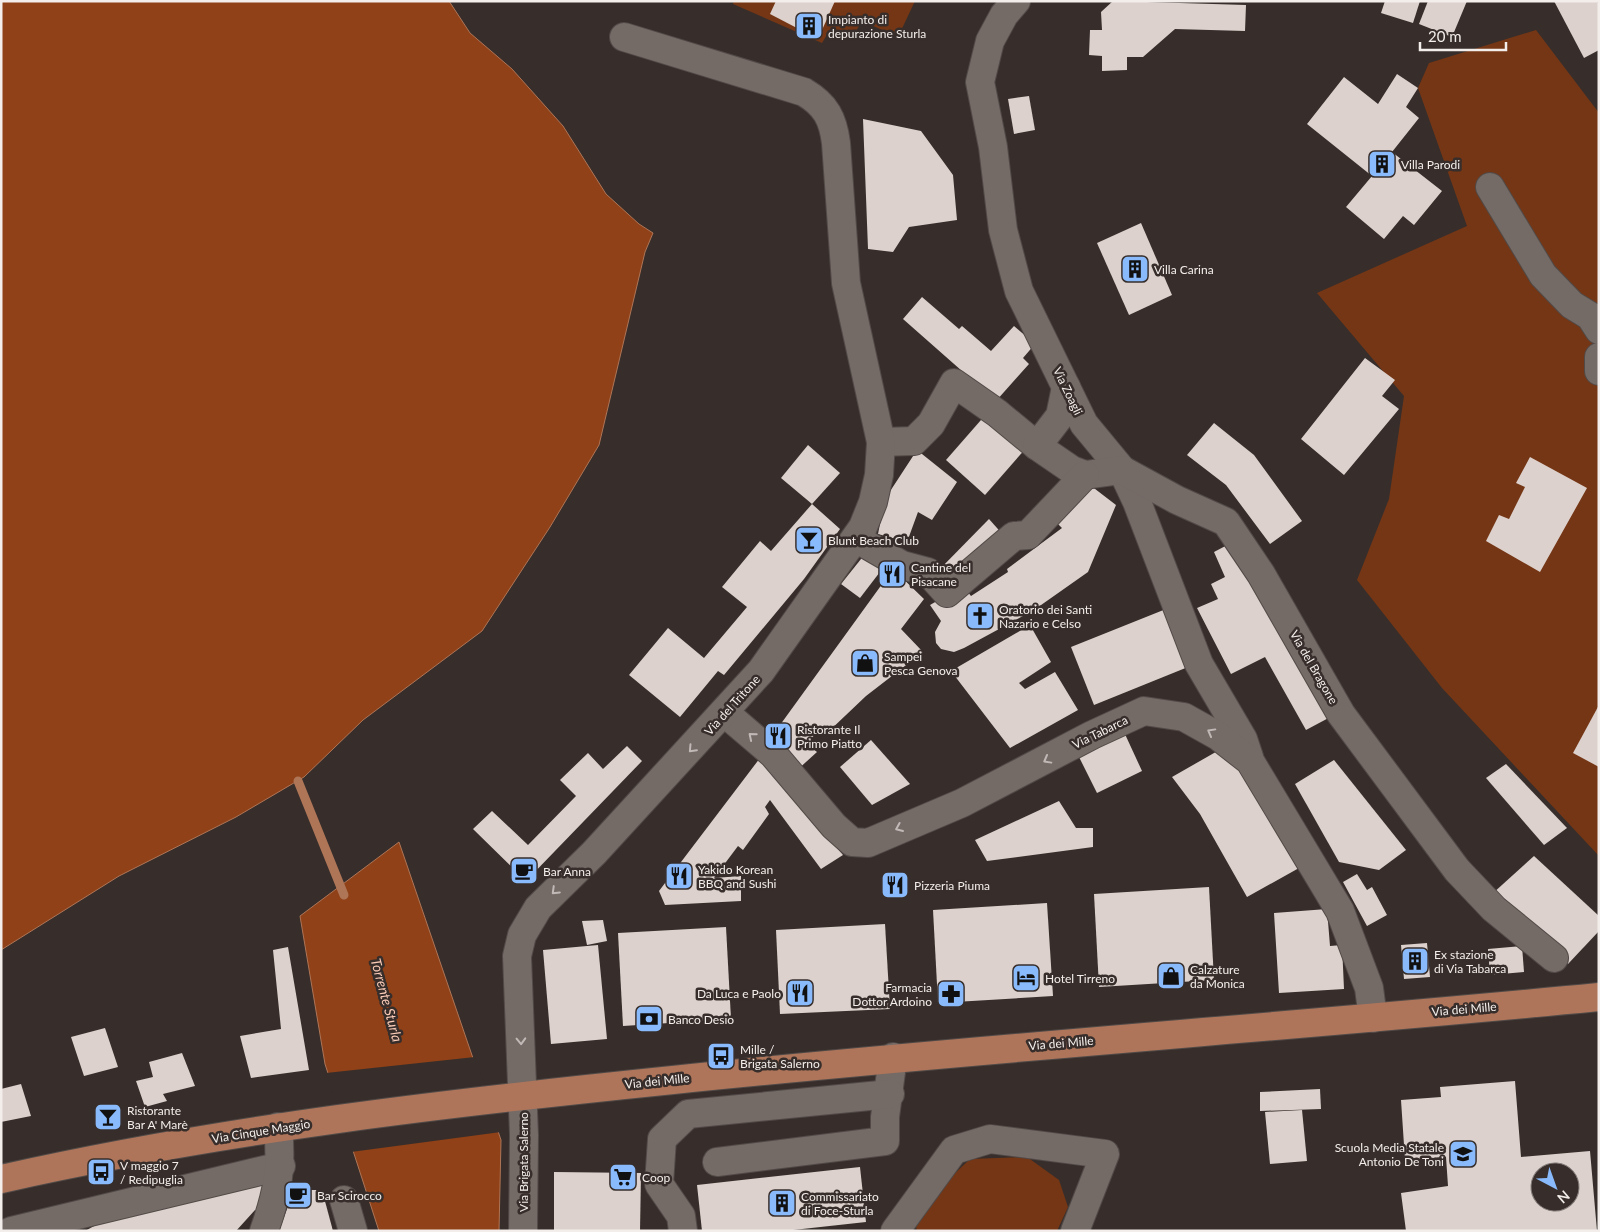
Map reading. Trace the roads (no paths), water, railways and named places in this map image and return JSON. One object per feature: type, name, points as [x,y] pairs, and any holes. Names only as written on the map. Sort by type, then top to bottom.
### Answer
[{"type":"main road","name":"Via dei Mille","points":[[515,1095],[894,1057],[1373,1018],[1599,997]]},
{"type":"main road","name":"Via Cinque Maggio","points":[[1,1179],[75,1163],[278,1127],[515,1095]]},
{"type":"street","name":"Via Zoagli","points":[[1016,1],[1004,15],[990,41],[980,82],[993,147],[1003,230],[1019,291],[1084,424],[1122,470],[1199,664],[1243,739],[1250,761]]},
{"type":"street","name":"Via del Tritone","points":[[515,1095],[517,956],[522,935],[538,908],[594,854],[725,713],[761,671],[857,539],[873,502],[879,475],[881,442],[846,283],[834,125],[826,109],[804,92],[624,37]]},
{"type":"street","points":[[1490,187],[1542,275],[1572,305],[1590,316],[1599,330]]},
{"type":"street","points":[[1599,357],[1599,371]]},
{"type":"street","points":[[881,442],[914,441],[931,424],[954,383],[998,413],[1037,446],[1085,475]]},
{"type":"street","points":[[1037,446],[1060,416],[1066,386]]},
{"type":"street","points":[[857,539],[902,565],[928,572],[947,593],[1014,536],[1028,535],[1085,475],[1122,470]]},
{"type":"street","name":"Via del Bragone","points":[[1122,470],[1177,500],[1226,522],[1261,574],[1341,714],[1457,870],[1494,909],[1554,958]]},
{"type":"street","name":"Via Tabarca","points":[[725,713],[773,754],[834,826],[852,842],[868,843],[962,802],[1092,735],[1144,711],[1184,717],[1218,736],[1250,761],[1340,911],[1369,988],[1373,1018]]},
{"type":"street","points":[[717,1162],[885,1141],[885,1117],[890,1094],[894,1057]]},
{"type":"street","points":[[683,1231],[681,1216],[658,1184],[662,1139],[688,1114],[890,1094]]},
{"type":"street","name":"Via Brigata Salerno","points":[[515,1095],[523,1231]]},
{"type":"street","points":[[264,1231],[273,1205],[281,1166],[278,1127]]},
{"type":"street","points":[[895,1231],[954,1150],[990,1138],[1105,1154],[1075,1231]]},
{"type":"street","points":[[11,1231],[281,1166]]},
{"type":"street","points":[[344,1200],[353,1231]]},
{"type":"water","points":[[1,1],[449,1],[470,33],[512,69],[563,126],[606,194],[639,224],[653,233],[645,252],[599,445],[550,527],[482,631],[363,720],[304,777],[236,817],[119,876],[1,950]]},
{"type":"water","points":[[399,842],[501,1140],[499,1231],[379,1231],[325,1064],[300,916]]},
{"type":"waterway","name":"Torrente Sturla","points":[[298,781],[344,895]]},
{"type":"place","name":"Impianto di depurazione Sturla","points":[[809,26]]},
{"type":"place","name":"Villa Parodi","points":[[1382,164]]},
{"type":"place","name":"Villa Carina","points":[[1135,269]]},
{"type":"place","name":"Blunt Beach Club","points":[[809,540]]},
{"type":"place","name":"Cantine del Pisacane","points":[[892,574]]},
{"type":"place","name":"Oratorio dei Santi Nazario e Celso","points":[[980,616]]},
{"type":"place","name":"Sampei Pesca Genova","points":[[865,663]]},
{"type":"place","name":"Ristorante Il Primo Piatto","points":[[778,736]]},
{"type":"place","name":"Bar Anna","points":[[524,871]]},
{"type":"place","name":"Yakido Korean BBQ and Sushi","points":[[679,876]]},
{"type":"place","name":"Pizzeria Piuma","points":[[895,885]]},
{"type":"place","name":"Ex stazione di Via Tabarca","points":[[1415,961]]},
{"type":"place","name":"Calzature da Monica","points":[[1171,976]]},
{"type":"place","name":"Hotel Tirreno","points":[[1026,978]]},
{"type":"place","name":"Da Luca e Paolo","points":[[800,993]]},
{"type":"place","name":"Farmacia Dottor Ardoino","points":[[951,994]]},
{"type":"place","name":"Banco Desio","points":[[649,1019]]},
{"type":"place","name":"Mille / Brigata Salerno","points":[[721,1056]]},
{"type":"place","name":"Ristorante Bar A' Marè","points":[[108,1117]]},
{"type":"place","name":"Scuola Media Statale Antonio De Toni","points":[[1463,1154]]},
{"type":"place","name":"V maggio 7 / Redipuglia","points":[[101,1172]]},
{"type":"place","name":"Coop","points":[[623,1177]]},
{"type":"place","name":"Bar Scirocco","points":[[298,1195]]},
{"type":"place","name":"Commissariato di Foce-Sturla","points":[[782,1203]]}]
